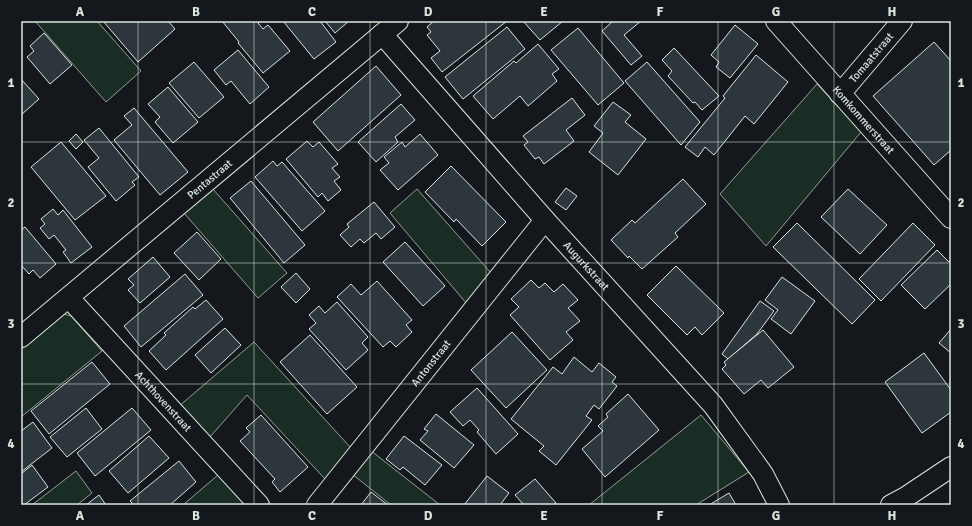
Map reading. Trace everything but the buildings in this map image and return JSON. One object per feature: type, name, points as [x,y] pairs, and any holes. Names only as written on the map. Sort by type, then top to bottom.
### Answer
[{"type":"street","name":"Pentastraat","points":[[21,337],[398,21]]},
{"type":"street","name":"Komkommerstraat","points":[[776,21],[951,218]]},
{"type":"street","name":"Tomaatstraat","points":[[840,94],[902,21]]},
{"type":"street","name":"Augurkstraat","points":[[382,34],[545,220],[713,405],[763,474],[779,505]]},
{"type":"street","name":"Antonstraat","points":[[317,505],[545,220]]},
{"type":"street","name":"Achthovenstraat","points":[[69,298],[259,505]]},
{"type":"street","points":[[891,505],[906,497],[951,467]]},
{"type":"green space","points":[[35,21],[97,21],[141,71],[106,102]]},
{"type":"green space","points":[[817,84],[861,132],[766,246],[720,194]]},
{"type":"green space","points":[[212,188],[287,273],[258,298],[184,213]]},
{"type":"green space","points":[[417,189],[491,273],[467,304],[390,213]]},
{"type":"green space","points":[[64,314],[71,316],[102,351],[21,417],[21,349]]},
{"type":"green space","points":[[254,342],[351,448],[326,480],[247,395],[209,438],[178,407]]},
{"type":"green space","points":[[701,415],[749,472],[696,505],[589,505]]},
{"type":"green space","points":[[370,450],[440,505],[391,505],[352,474]]},
{"type":"green space","points":[[76,471],[92,493],[77,505],[32,505]]},
{"type":"green space","points":[[218,475],[246,505],[183,505]]}]
